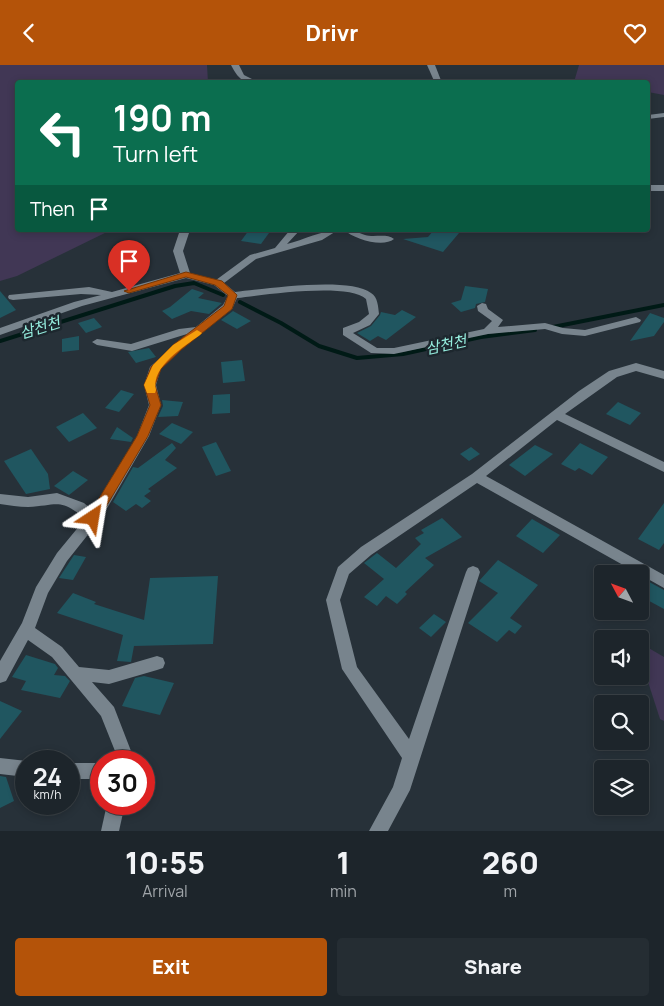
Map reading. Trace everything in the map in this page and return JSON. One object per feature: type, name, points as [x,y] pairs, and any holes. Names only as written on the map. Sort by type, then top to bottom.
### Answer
[{"type":"street","points":[[235,65],[242,76],[251,80]]},
{"type":"street","points":[[431,65],[438,80]]},
{"type":"street","points":[[650,117],[664,115]]},
{"type":"street","points":[[650,188],[664,188]]},
{"type":"street","points":[[184,232],[178,251],[186,275]]},
{"type":"street","points":[[277,249],[293,232]]},
{"type":"street","points":[[218,283],[253,257],[319,238],[330,232]]},
{"type":"street","points":[[353,232],[364,238],[390,239]]},
{"type":"street","points":[[0,332],[78,304],[186,275],[218,283],[233,295],[325,288],[361,291],[368,294],[373,303],[374,314],[370,320],[357,328],[347,331],[348,335],[375,351],[394,351],[488,331],[545,326],[561,331],[585,333],[636,320]]},
{"type":"street","points":[[13,297],[47,296],[80,291],[102,291],[112,295]]},
{"type":"street","points":[[0,676],[26,630],[42,591],[62,557],[93,518],[143,436],[155,405],[150,385],[156,367],[177,347],[200,331],[228,307],[233,295]]},
{"type":"street","points":[[482,306],[483,311],[498,320],[488,331]]},
{"type":"street","points":[[97,342],[132,348],[183,331],[200,331]]},
{"type":"street","points":[[411,757],[350,669],[333,600],[343,571],[366,551],[477,477],[556,415],[614,373],[636,367],[664,375]]},
{"type":"street","points":[[556,415],[664,467]]},
{"type":"street","points":[[477,477],[664,581]]},
{"type":"street","points":[[0,499],[28,502],[57,498],[79,506],[93,518]]},
{"type":"street","points":[[378,831],[401,790],[473,572]]},
{"type":"street","points":[[26,630],[57,652],[108,712],[123,750]]},
{"type":"street","points":[[74,673],[109,677],[157,663]]},
{"type":"street","points":[[0,766],[15,768]]},
{"type":"street","points":[[110,831],[114,815]]},
{"type":"shaded area","points":[[0,65],[207,65],[208,80],[15,80],[15,232],[107,232],[17,276],[0,281]]},
{"type":"shaded area","points":[[579,65],[664,65],[664,95],[650,92],[650,80],[575,80]]},
{"type":"shaded area","points":[[649,648],[664,657],[664,721],[660,719],[649,685]]},
{"type":"building","points":[[248,232],[269,233],[261,244],[241,241]]},
{"type":"building","points":[[432,232],[459,233],[443,252],[403,239],[428,237]]},
{"type":"building","points":[[465,286],[488,289],[485,302],[476,304],[475,308],[461,312],[451,303],[461,300]]},
{"type":"building","points":[[192,289],[204,293],[198,298],[222,303],[209,314],[191,311],[172,319],[162,311],[170,307]]},
{"type":"building","points":[[0,291],[16,310],[0,318]]},
{"type":"building","points":[[402,310],[416,317],[386,340],[378,336],[370,341],[357,333],[371,326],[381,312],[395,315]]},
{"type":"building","points":[[233,311],[251,321],[237,329],[221,320]]},
{"type":"building","points":[[650,313],[664,318],[664,322],[654,336],[630,341]]},
{"type":"building","points":[[94,318],[102,327],[86,333],[78,323]]},
{"type":"building","points":[[79,336],[79,350],[62,352],[62,339]]},
{"type":"building","points":[[149,348],[156,357],[136,363],[128,352]]},
{"type":"building","points":[[242,360],[245,381],[223,383],[221,362]]},
{"type":"building","points":[[121,390],[134,394],[119,412],[105,408]]},
{"type":"building","points":[[230,394],[230,413],[212,414],[213,395]]},
{"type":"building","points":[[162,400],[183,402],[178,416],[158,417],[163,406]]},
{"type":"building","points":[[618,402],[641,413],[630,425],[606,414]]},
{"type":"building","points":[[83,413],[97,428],[69,442],[56,427]]},
{"type":"building","points":[[172,423],[193,432],[181,444],[159,434]]},
{"type":"building","points":[[117,427],[133,438],[131,442],[110,439]]},
{"type":"building","points":[[216,442],[231,471],[216,476],[202,447]]},
{"type":"building","points":[[172,443],[176,448],[165,460],[177,468],[148,489],[151,491],[144,496],[151,501],[142,508],[136,504],[126,511],[113,502],[133,467],[138,468]]},
{"type":"building","points":[[580,443],[608,457],[592,475],[579,468],[575,471],[561,464]]},
{"type":"building","points":[[535,445],[553,454],[525,476],[509,465]]},
{"type":"building","points":[[471,447],[480,454],[469,461],[460,454]]},
{"type":"building","points":[[31,449],[48,474],[50,489],[26,494],[4,461]]},
{"type":"building","points":[[73,471],[88,480],[69,495],[54,486]]},
{"type":"building","points":[[664,503],[664,543],[659,550],[638,539]]},
{"type":"building","points":[[442,518],[462,537],[425,558],[434,565],[405,592],[407,594],[397,604],[386,596],[377,606],[364,597],[384,579],[364,563],[377,553],[396,568],[421,544],[415,538],[424,533],[421,530]]},
{"type":"building","points":[[532,519],[560,535],[543,553],[516,536]]},
{"type":"building","points":[[74,555],[86,557],[73,580],[59,578]]},
{"type":"building","points":[[498,560],[538,585],[510,618],[522,626],[515,634],[509,630],[497,642],[468,623],[498,593],[479,581]]},
{"type":"building","points":[[218,576],[213,644],[134,646],[131,662],[117,661],[123,635],[57,613],[73,593],[96,602],[94,604],[144,620],[150,578]]},
{"type":"building","points":[[649,582],[664,590],[664,609],[649,601]]},
{"type":"building","points":[[434,614],[446,622],[431,637],[419,628]]},
{"type":"building","points":[[26,655],[55,664],[58,668],[54,675],[65,676],[70,681],[60,698],[21,690],[26,681],[12,677]]},
{"type":"building","points":[[144,676],[174,683],[160,715],[122,706],[135,678]]},
{"type":"building","points":[[0,701],[22,711],[0,739]]},
{"type":"building","points":[[0,776],[6,777],[14,801],[0,808]]},
{"type":"waterway","name":"삼천천","points":[[0,341],[175,286],[194,283],[223,295]]},
{"type":"waterway","name":"삼천천","points":[[240,302],[281,323],[319,346],[357,358],[403,354],[481,337],[535,330]]},
{"type":"waterway","name":"삼천천","points":[[553,327],[664,305]]},
{"type":"slow traffic","points":[[151,390],[150,385],[156,367],[177,347],[197,333]]},
{"type":"route","points":[[93,518],[143,436],[155,405],[150,385],[156,367],[177,347],[212,322],[228,307],[233,295],[218,283],[186,275],[129,291]]}]
